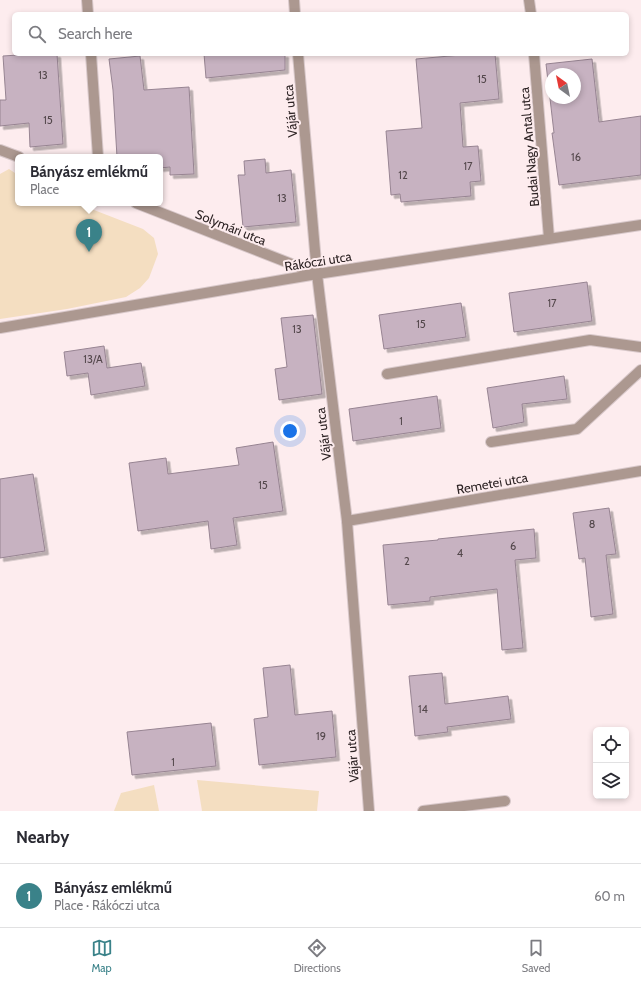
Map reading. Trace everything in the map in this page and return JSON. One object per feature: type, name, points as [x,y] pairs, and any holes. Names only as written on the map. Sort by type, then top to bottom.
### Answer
[{"type":"street","points":[[87,0],[88,12]]},
{"type":"street","points":[[294,0],[295,12]]},
{"type":"street","points":[[530,0],[531,12]]},
{"type":"street","points":[[90,56],[98,154]]},
{"type":"street","name":"Vájár utca","points":[[298,56],[317,274],[347,521],[369,811]]},
{"type":"street","name":"Budai Nagy Antal utca","points":[[534,56],[549,238]]},
{"type":"street","points":[[0,150],[15,156]]},
{"type":"street","name":"Solymári utca","points":[[144,206],[317,274]]},
{"type":"street","name":"Rákóczi utca","points":[[0,328],[317,274],[641,225]]},
{"type":"street","points":[[387,374],[590,340],[641,347]]},
{"type":"street","points":[[491,442],[577,429],[641,370]]},
{"type":"street","name":"Remetei utca","points":[[347,521],[641,471]]},
{"type":"street","points":[[423,811],[505,801]]},
{"type":"shaded area","points":[[9,169],[15,173],[15,206],[84,206],[143,229],[154,238],[158,254],[149,278],[140,288],[126,297],[67,309],[0,319],[0,174]]},
{"type":"shaded area","points":[[197,780],[319,791],[317,811],[202,811]]},
{"type":"shaded area","points":[[154,785],[159,811],[114,811],[121,793]]},
{"type":"building","points":[[3,56],[57,56],[63,144],[30,147],[29,123],[0,126],[0,100],[6,100]]},
{"type":"building","points":[[140,56],[144,90],[189,87],[194,174],[170,175],[170,167],[163,168],[163,154],[117,154],[113,90],[109,59]]},
{"type":"building","points":[[204,56],[285,56],[285,70],[206,78]]},
{"type":"building","points":[[450,56],[495,56],[499,99],[460,103],[463,147],[478,146],[481,181],[470,182],[471,196],[401,202],[400,194],[391,195],[386,131],[422,128],[416,59]]},
{"type":"building","points":[[592,59],[599,122],[641,116],[641,175],[559,185],[552,133],[554,133],[551,104],[581,104],[581,68],[546,68],[546,64]]},
{"type":"building","points":[[265,159],[266,173],[291,170],[296,222],[243,227],[238,175],[245,175],[244,161]]},
{"type":"building","points":[[587,282],[592,321],[514,332],[509,293]]},
{"type":"building","points":[[461,303],[466,337],[384,349],[379,315]]},
{"type":"building","points":[[313,315],[322,394],[279,400],[275,369],[287,367],[281,318]]},
{"type":"building","points":[[104,346],[107,368],[141,363],[145,386],[91,395],[88,373],[67,376],[64,352]]},
{"type":"building","points":[[564,376],[567,399],[522,404],[524,422],[493,428],[487,388]]},
{"type":"building","points":[[437,396],[441,428],[353,441],[349,409]]},
{"type":"building","points":[[273,442],[283,511],[233,518],[237,545],[211,549],[208,521],[138,531],[129,463],[166,458],[168,474],[239,465],[236,448]]},
{"type":"building","points":[[33,474],[45,551],[0,558],[0,479]]},
{"type":"building","points":[[609,508],[616,554],[606,555],[613,614],[591,617],[585,558],[579,559],[573,513]]},
{"type":"building","points":[[534,529],[536,558],[515,560],[523,648],[502,650],[497,589],[430,597],[430,601],[388,605],[383,545]]},
{"type":"building","points":[[290,665],[295,715],[332,711],[336,757],[259,765],[254,719],[268,717],[263,668]]},
{"type":"building","points":[[442,673],[445,704],[508,696],[511,719],[447,727],[448,732],[415,736],[409,676]]},
{"type":"building","points":[[211,723],[216,766],[132,775],[127,732]]},
{"type":"place","name":"Bányász emlékmű","points":[[89,252]]}]
